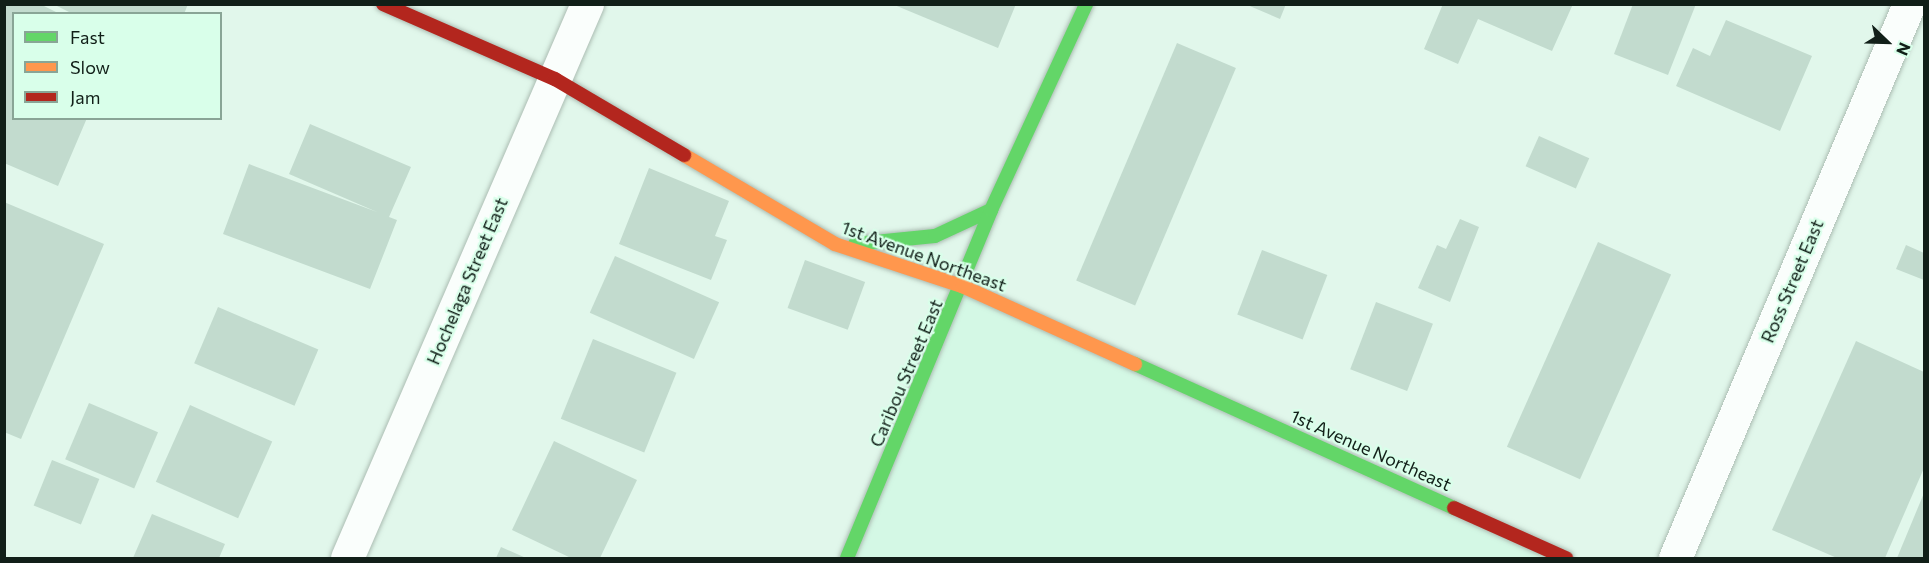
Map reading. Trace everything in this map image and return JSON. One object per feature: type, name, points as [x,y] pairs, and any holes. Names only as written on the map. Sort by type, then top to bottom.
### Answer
[{"type":"street","name":"1st Avenue Northeast","points":[[383,4],[555,79],[835,244],[962,286],[1566,558]]},
{"type":"street","name":"Hochelaga Street East","points":[[347,558],[587,4]]},
{"type":"street","name":"Caribou Street East","points":[[847,558],[962,286],[991,210],[1086,4]]},
{"type":"street","name":"Ross Street East","points":[[1675,558],[1910,4]]},
{"type":"street","points":[[835,244],[891,243],[935,236],[991,210]]},
{"type":"shaded area","points":[[962,286],[1566,558],[847,558]]},
{"type":"building","points":[[4,4],[40,4],[56,12],[12,12],[12,120],[86,120],[58,186],[4,163]]},
{"type":"building","points":[[53,4],[188,4],[185,12],[69,12]]},
{"type":"building","points":[[892,4],[1016,4],[998,48]]},
{"type":"building","points":[[1245,4],[1286,4],[1280,19]]},
{"type":"building","points":[[1443,4],[1573,4],[1552,51],[1478,19],[1458,64],[1424,49]]},
{"type":"building","points":[[1633,4],[1696,4],[1668,75],[1614,54]]},
{"type":"building","points":[[1726,20],[1812,56],[1780,131],[1676,86],[1693,48],[1710,56]]},
{"type":"building","points":[[1177,43],[1236,68],[1135,305],[1076,280]]},
{"type":"building","points":[[310,124],[411,167],[389,217],[397,220],[370,289],[223,234],[249,164],[377,212],[289,174]]},
{"type":"building","points":[[1539,136],[1589,158],[1576,189],[1526,166]]},
{"type":"building","points":[[649,168],[729,201],[715,236],[727,240],[711,280],[619,244]]},
{"type":"building","points":[[4,202],[104,244],[21,439],[4,432]]},
{"type":"building","points":[[1460,219],[1479,227],[1450,302],[1418,288],[1437,245],[1446,249]]},
{"type":"building","points":[[1598,242],[1671,275],[1580,479],[1507,447]]},
{"type":"building","points":[[1906,245],[1924,253],[1924,280],[1896,269]]},
{"type":"building","points":[[1262,250],[1327,275],[1303,340],[1237,314]]},
{"type":"building","points":[[615,256],[719,302],[694,359],[590,313]]},
{"type":"building","points":[[805,260],[865,282],[848,330],[788,308]]},
{"type":"building","points":[[1376,302],[1433,324],[1407,391],[1350,369]]},
{"type":"building","points":[[218,307],[318,350],[295,406],[194,363]]},
{"type":"building","points":[[593,339],[676,373],[644,452],[561,419]]},
{"type":"building","points":[[1856,341],[1924,372],[1924,468],[1885,558],[1837,558],[1772,530]]},
{"type":"building","points":[[89,403],[158,432],[134,488],[65,459]]},
{"type":"building","points":[[190,405],[272,442],[238,518],[156,482]]},
{"type":"building","points":[[554,441],[637,480],[600,558],[571,558],[512,530]]},
{"type":"building","points":[[52,460],[99,479],[81,525],[34,505]]},
{"type":"building","points":[[1924,493],[1924,558],[1897,558]]},
{"type":"building","points":[[152,514],[225,544],[219,558],[133,558]]},
{"type":"building","points":[[501,547],[526,558],[496,558]]},
{"type":"traffic: fast","points":[[847,558],[991,210],[1086,4]]},
{"type":"traffic: fast","points":[[855,244],[935,236],[991,210]]},
{"type":"traffic: fast","points":[[1135,364],[1454,508]]},
{"type":"traffic: slow","points":[[684,155],[835,244],[962,286],[1135,364]]},
{"type":"traffic: jam","points":[[383,4],[555,79],[684,155]]},
{"type":"traffic: jam","points":[[1454,508],[1566,558]]}]
